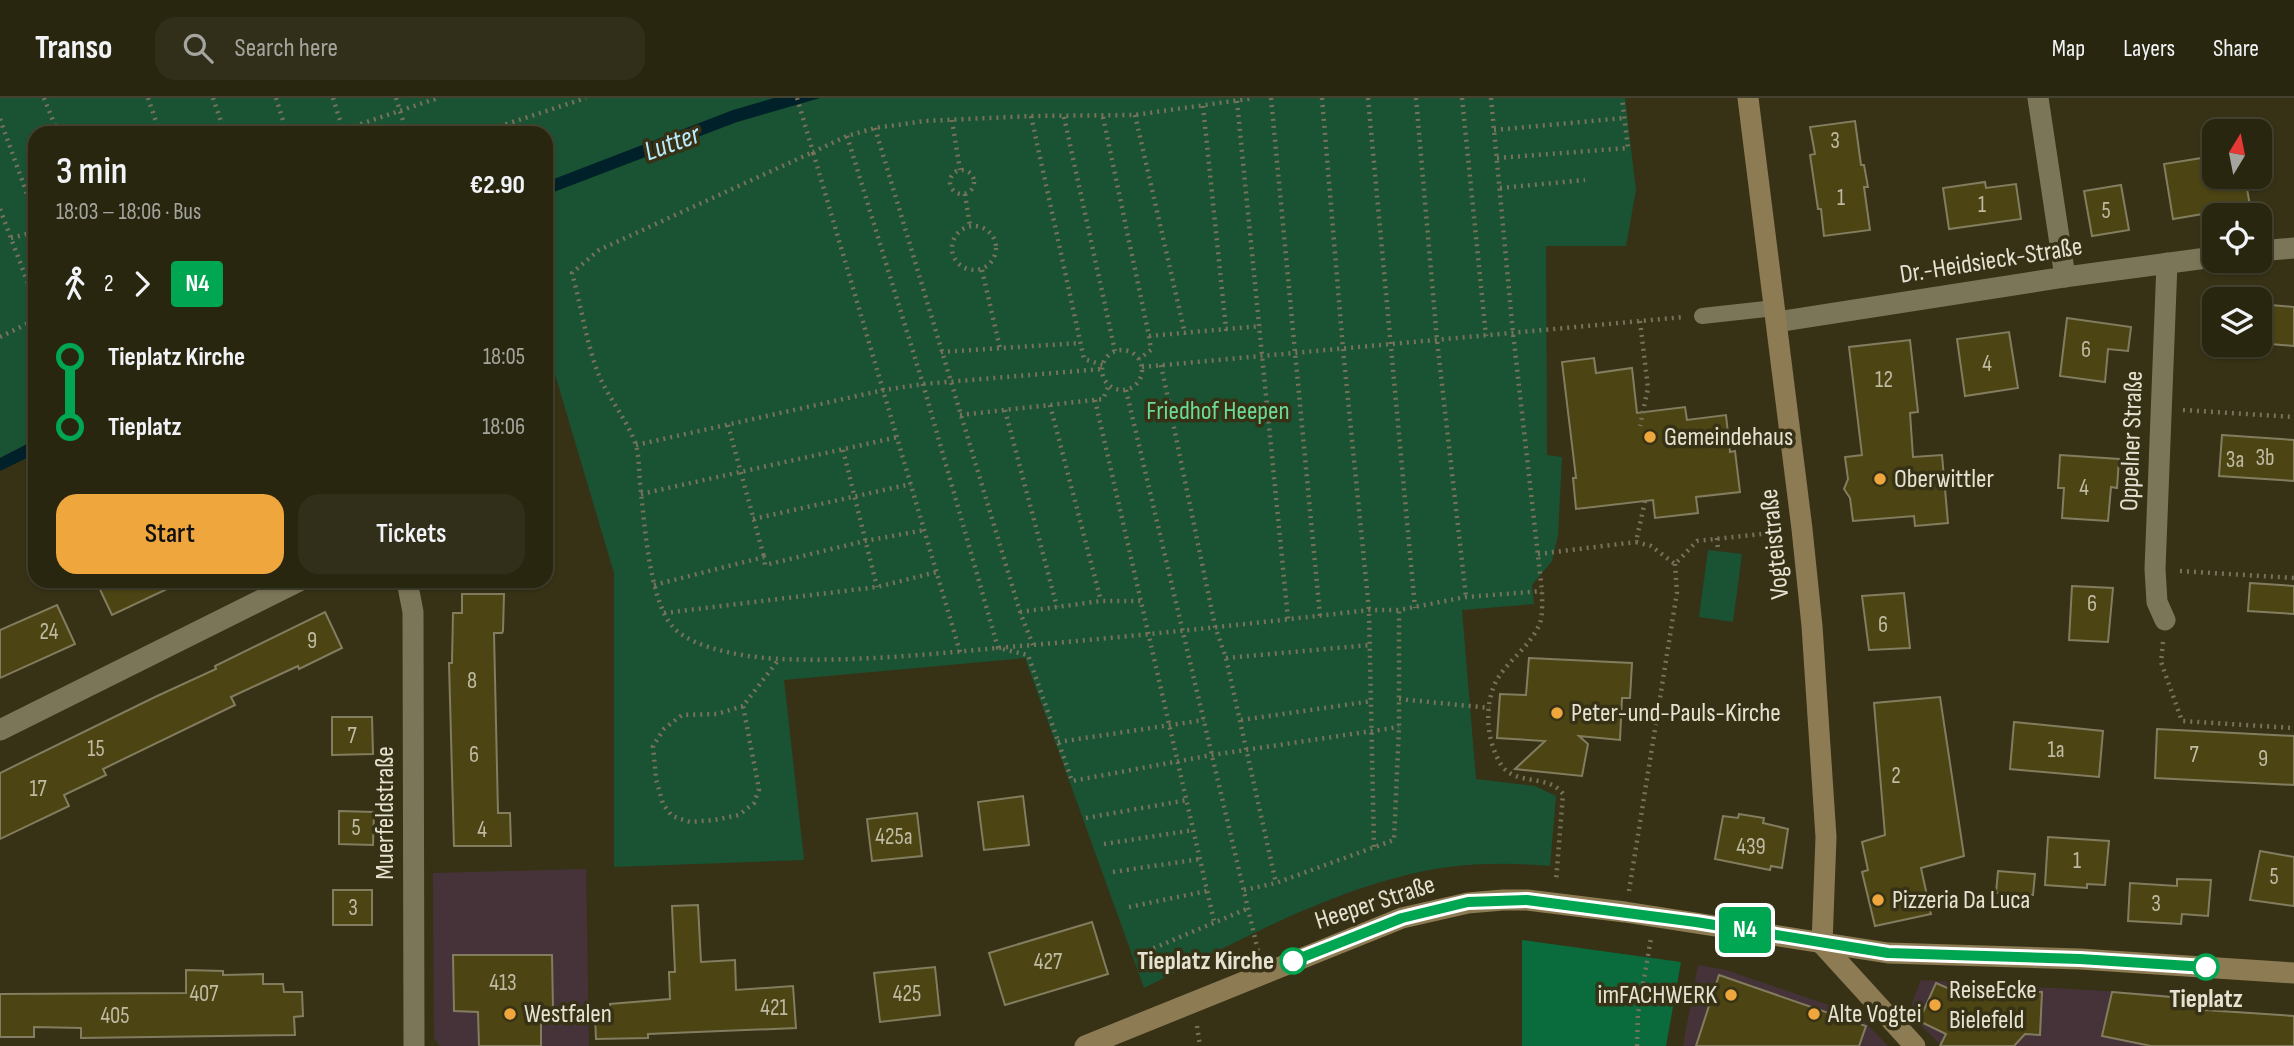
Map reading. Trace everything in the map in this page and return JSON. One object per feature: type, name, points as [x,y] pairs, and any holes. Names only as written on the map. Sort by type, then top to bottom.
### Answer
[{"type":"main road","name":"Vogteistraße","points":[[1748,98],[1802,529],[1816,682],[1825,824],[1822,944]]},
{"type":"main road","name":"Heeper Straße","points":[[1085,1046],[1402,918],[1468,902],[1554,902],[1888,953],[2080,959],[2294,973]]},
{"type":"main road","points":[[1822,944],[1915,1046]]},
{"type":"street","points":[[2038,98],[2065,277]]},
{"type":"street","points":[[2272,250],[2294,248]]},
{"type":"street","name":"Dr.-Heidsieck-Straße","points":[[1776,315],[2202,258]]},
{"type":"street","name":"Oppelner Straße","points":[[2165,620],[2157,602],[2155,569],[2166,263]]},
{"type":"street","points":[[0,730],[285,588]]},
{"type":"street","name":"Muerfeldstraße","points":[[408,588],[413,612],[414,1046]]},
{"type":"lane","points":[[1702,316],[1776,315]]},
{"type":"path","points":[[44,98],[55,126]]},
{"type":"path","points":[[148,98],[158,126]]},
{"type":"path","points":[[213,98],[223,126]]},
{"type":"path","points":[[276,98],[285,126]]},
{"type":"path","points":[[332,98],[342,126]]},
{"type":"path","points":[[396,98],[405,126]]},
{"type":"path","points":[[355,126],[438,98]]},
{"type":"path","points":[[501,126],[586,98]]},
{"type":"path","points":[[797,98],[960,652]]},
{"type":"path","points":[[1254,98],[1135,115],[925,121],[876,128],[847,136],[599,250],[572,273],[598,372],[636,445],[654,585],[672,627],[696,643],[779,660],[895,658],[1183,631],[1369,610],[1399,610],[1466,597],[1542,591]]},
{"type":"path","points":[[1271,98],[1320,616]]},
{"type":"path","points":[[1322,98],[1369,610],[1374,848]]},
{"type":"path","points":[[1368,98],[1415,608]]},
{"type":"path","points":[[1416,98],[1437,340],[1466,597]]},
{"type":"path","points":[[1462,98],[1486,336]]},
{"type":"path","points":[[1491,98],[1513,333],[1542,591],[1540,622],[1536,630],[1498,678],[1492,690],[1490,739],[1503,766],[1513,776],[1559,788],[1563,794],[1554,902]]},
{"type":"path","points":[[1497,158],[1628,148],[1622,98]]},
{"type":"path","points":[[1237,101],[1288,619]]},
{"type":"path","points":[[1203,106],[1226,329]]},
{"type":"path","points":[[1135,115],[1185,334]]},
{"type":"path","points":[[1031,116],[1084,359],[1102,367]]},
{"type":"path","points":[[1065,117],[1115,351]]},
{"type":"path","points":[[1102,117],[1149,336],[1151,350],[1139,359]]},
{"type":"path","points":[[1494,130],[1624,118]]},
{"type":"path","points":[[0,119],[28,197]]},
{"type":"path","points":[[952,120],[960,170]]},
{"type":"path","points":[[876,128],[950,383],[1020,612],[1033,645]]},
{"type":"path","points":[[847,136],[923,384],[998,648]]},
{"type":"path","points":[[960,170],[966,170],[974,177],[974,187],[965,194],[955,192],[950,182],[953,174],[960,170]]},
{"type":"path","points":[[1500,188],[1585,180]]},
{"type":"path","points":[[965,194],[970,226]]},
{"type":"path","points":[[0,209],[28,284]]},
{"type":"path","points":[[970,226],[986,229],[996,242],[994,259],[982,270],[965,269],[953,257],[952,246],[956,235],[970,226]]},
{"type":"path","points":[[11,239],[28,234]]},
{"type":"path","points":[[982,270],[1000,348]]},
{"type":"path","points":[[1142,367],[1702,316]]},
{"type":"path","points":[[1640,321],[1648,388],[1640,426]]},
{"type":"path","points":[[0,337],[28,323]]},
{"type":"path","points":[[1149,336],[1261,326]]},
{"type":"path","points":[[941,352],[1080,344]]},
{"type":"path","points":[[1129,351],[1139,359],[1142,367],[1140,379],[1136,384],[1126,390],[1109,385],[1105,380],[1102,367],[1109,354],[1129,351]]},
{"type":"path","points":[[1161,365],[1215,626],[1241,720],[1276,883]]},
{"type":"path","points":[[636,445],[884,390],[1102,367]]},
{"type":"path","points":[[960,415],[1103,399],[1109,385]]},
{"type":"path","points":[[1126,390],[1263,973]]},
{"type":"path","points":[[1095,400],[1214,921]]},
{"type":"path","points":[[1050,405],[1101,601]]},
{"type":"path","points":[[2161,409],[2294,417]]},
{"type":"path","points":[[1006,410],[1057,607]]},
{"type":"path","points":[[728,425],[765,565],[925,530]]},
{"type":"path","points":[[641,494],[898,437]]},
{"type":"path","points":[[843,450],[877,587]]},
{"type":"path","points":[[753,519],[911,484]]},
{"type":"path","points":[[1636,542],[1645,501]]},
{"type":"path","points":[[1625,912],[1676,592],[1675,564],[1697,541],[1802,529]]},
{"type":"path","points":[[1717,538],[1718,551]]},
{"type":"path","points":[[1538,554],[1636,542],[1651,546],[1675,564]]},
{"type":"path","points":[[654,585],[764,557]]},
{"type":"path","points":[[2155,569],[2294,578]]},
{"type":"path","points":[[664,612],[877,587],[937,572]]},
{"type":"path","points":[[1020,612],[1101,601],[1141,601]]},
{"type":"path","points":[[1244,890],[1276,883],[1394,840],[1399,727],[1399,610]]},
{"type":"path","points":[[2165,620],[2161,662],[2182,721],[2294,728]]},
{"type":"path","points":[[1226,658],[1370,646]]},
{"type":"path","points":[[998,648],[1028,655],[1072,781],[1212,755],[1399,727]]},
{"type":"path","points":[[743,706],[759,789],[754,803],[739,815],[714,820],[690,822],[672,816],[663,804],[656,779],[653,746],[664,729],[682,715],[717,715],[743,706],[779,660]]},
{"type":"path","points":[[1399,699],[1490,708]]},
{"type":"path","points":[[1241,720],[1372,701]]},
{"type":"path","points":[[1058,742],[1204,720]]},
{"type":"path","points":[[1086,818],[1187,800]]},
{"type":"path","points":[[1104,844],[1194,830]]},
{"type":"path","points":[[1112,872],[1200,859]]},
{"type":"path","points":[[1129,907],[1208,891]]},
{"type":"path","points":[[1147,951],[1249,908]]},
{"type":"path","points":[[1637,1046],[1638,1014],[1655,916]]},
{"type":"shaded area","points":[[586,869],[589,1046],[440,1046],[434,1038],[433,873]]},
{"type":"shaded area","points":[[1698,965],[1726,970],[1858,1015],[1888,1046],[1683,1046]]},
{"type":"shaded area","points":[[1921,980],[2171,995],[2163,1046],[1942,1046],[1908,1013]]},
{"type":"green space","name":"Friedhof Heepen","points":[[0,98],[1625,98],[1636,190],[1626,246],[1546,246],[1547,455],[1562,457],[1558,535],[1552,561],[1532,585],[1534,604],[1462,610],[1476,779],[1535,786],[1556,796],[1550,866],[1499,864],[1448,867],[1369,886],[1330,899],[1254,933],[1144,988],[1025,658],[784,680],[804,860],[614,867],[614,573],[553,368],[553,126],[28,126],[28,444],[0,458]]},
{"type":"green space","points":[[1708,550],[1742,554],[1733,622],[1699,617]]},
{"type":"green space","points":[[1522,940],[1681,962],[1666,1046],[1522,1046]]},
{"type":"water","name":"Lutter","points":[[774,98],[820,98],[737,122],[553,192],[553,179],[733,110]]},
{"type":"water","points":[[28,444],[28,457],[0,471],[0,458]]},
{"type":"building","points":[[1855,121],[1861,165],[1864,165],[1868,187],[1864,187],[1870,230],[1824,236],[1810,155],[1815,154],[1810,127]]},
{"type":"building","points":[[2202,158],[2202,189],[2247,189],[2249,203],[2202,203],[2202,214],[2173,219],[2164,164]]},
{"type":"building","points":[[1985,182],[1986,188],[2016,184],[2021,219],[1949,229],[1943,188]]},
{"type":"building","points":[[2121,185],[2129,230],[2092,236],[2084,191]]},
{"type":"building","points":[[2272,305],[2294,307],[2294,346],[2272,344]]},
{"type":"building","points":[[2067,318],[2131,327],[2128,351],[2108,349],[2105,382],[2060,376]]},
{"type":"building","points":[[2009,332],[2018,388],[1965,396],[1957,339]]},
{"type":"building","points":[[1910,340],[1918,412],[1910,413],[1913,457],[1942,455],[1948,523],[1915,526],[1914,516],[1853,521],[1850,498],[1844,489],[1848,479],[1845,457],[1862,455],[1849,347]]},
{"type":"building","name":"Gemeindehaus","points":[[1594,358],[1596,373],[1632,368],[1637,413],[1685,407],[1687,420],[1726,415],[1730,452],[1735,451],[1740,492],[1696,497],[1698,513],[1655,518],[1653,500],[1576,509],[1573,478],[1576,478],[1562,362]]},
{"type":"building","points":[[2222,435],[2294,440],[2294,481],[2219,476]]},
{"type":"building","points":[[2060,455],[2119,459],[2117,488],[2111,487],[2108,521],[2062,518],[2064,488],[2058,488]]},
{"type":"building","points":[[2250,583],[2294,586],[2294,614],[2248,611]]},
{"type":"building","points":[[2072,586],[2113,588],[2108,642],[2069,640]]},
{"type":"building","points":[[99,588],[169,588],[112,615]]},
{"type":"building","points":[[1904,593],[1910,648],[1869,650],[1862,596]]},
{"type":"building","points":[[462,594],[504,594],[503,631],[494,633],[498,813],[510,813],[511,846],[454,846],[449,663],[452,663],[453,613],[462,613]]},
{"type":"building","points":[[57,605],[75,644],[0,678],[0,630]]},
{"type":"building","points":[[325,612],[342,648],[231,697],[235,705],[103,769],[106,775],[64,795],[69,806],[0,839],[0,773],[216,669],[215,666]]},
{"type":"building","name":"Peter-und-Pauls-Kirche","points":[[1529,658],[1632,663],[1630,698],[1622,698],[1620,740],[1579,736],[1588,744],[1582,776],[1515,769],[1545,741],[1497,738],[1500,694],[1526,695]]},
{"type":"building","points":[[1940,697],[1964,856],[1921,868],[1931,914],[1875,926],[1862,872],[1868,870],[1862,842],[1885,835],[1874,703]]},
{"type":"building","points":[[332,717],[372,717],[373,754],[332,755]]},
{"type":"building","points":[[2014,722],[2103,731],[2099,777],[2010,769]]},
{"type":"building","points":[[2157,729],[2294,736],[2294,785],[2155,778]]},
{"type":"building","points":[[1023,796],[1029,845],[984,850],[978,802]]},
{"type":"building","points":[[339,811],[374,812],[373,845],[339,844]]},
{"type":"building","points":[[917,813],[922,856],[872,861],[867,819]]},
{"type":"building","points":[[1739,814],[1764,818],[1763,823],[1788,829],[1782,868],[1771,866],[1770,870],[1715,859],[1723,816],[1738,818]]},
{"type":"building","points":[[2048,837],[2109,841],[2105,885],[2087,884],[2087,888],[2045,885]]},
{"type":"building","points":[[2260,851],[2294,857],[2294,906],[2250,900]]},
{"type":"building","points":[[1998,871],[2035,874],[2033,895],[1996,893]]},
{"type":"building","points":[[2177,879],[2211,880],[2208,916],[2182,914],[2181,924],[2128,921],[2130,883],[2177,886]]},
{"type":"building","points":[[333,890],[372,890],[372,925],[333,925]]},
{"type":"building","points":[[698,905],[701,962],[735,960],[736,990],[793,986],[796,1028],[648,1034],[648,1038],[596,1039],[595,1016],[611,1015],[610,1004],[670,999],[669,972],[675,972],[672,906]]},
{"type":"building","points":[[1092,922],[1108,974],[1005,1005],[989,953]]},
{"type":"building","points":[[453,955],[552,955],[553,1010],[541,1012],[541,1046],[479,1046],[478,1012],[454,1011]]},
{"type":"building","points":[[935,967],[940,1015],[880,1022],[874,973]]},
{"type":"building","points":[[186,970],[223,971],[223,975],[263,974],[263,984],[283,984],[284,992],[302,992],[303,1016],[294,1017],[295,1035],[81,1038],[81,1028],[34,1027],[34,1037],[0,1037],[0,994],[186,993]]},
{"type":"building","points":[[1719,975],[1866,1026],[1859,1046],[1696,1046]]},
{"type":"building","points":[[1936,983],[1963,995],[1966,988],[2042,992],[2040,1035],[2025,1034],[2014,1046],[1940,1046],[1946,1034],[1919,1021]]},
{"type":"building","points":[[2112,992],[2207,1000],[2206,1010],[2294,1016],[2294,1046],[2151,1046],[2102,1036]]},
{"type":"bus line","name":"N4","points":[[1293,961],[1402,918],[1468,902],[1527,900],[1696,922],[1888,953],[2080,959],[2206,967]]},
{"type":"place","name":"Gemeindehaus","points":[[1650,437]]},
{"type":"place","name":"Oberwittler","points":[[1880,479]]},
{"type":"place","name":"Peter-und-Pauls-Kirche","points":[[1557,713]]},
{"type":"place","name":"Pizzeria Da Luca","points":[[1878,900]]},
{"type":"place","name":"Tieplatz Kirche","points":[[1293,961]]},
{"type":"place","name":"Tieplatz","points":[[2206,967]]},
{"type":"place","name":"imFACHWERK","points":[[1731,995]]},
{"type":"place","name":"ReiseEcke Bielefeld","points":[[1935,1005]]},
{"type":"place","name":"Westfalen","points":[[510,1014]]},
{"type":"place","name":"Alte Vogtei","points":[[1814,1014]]}]
